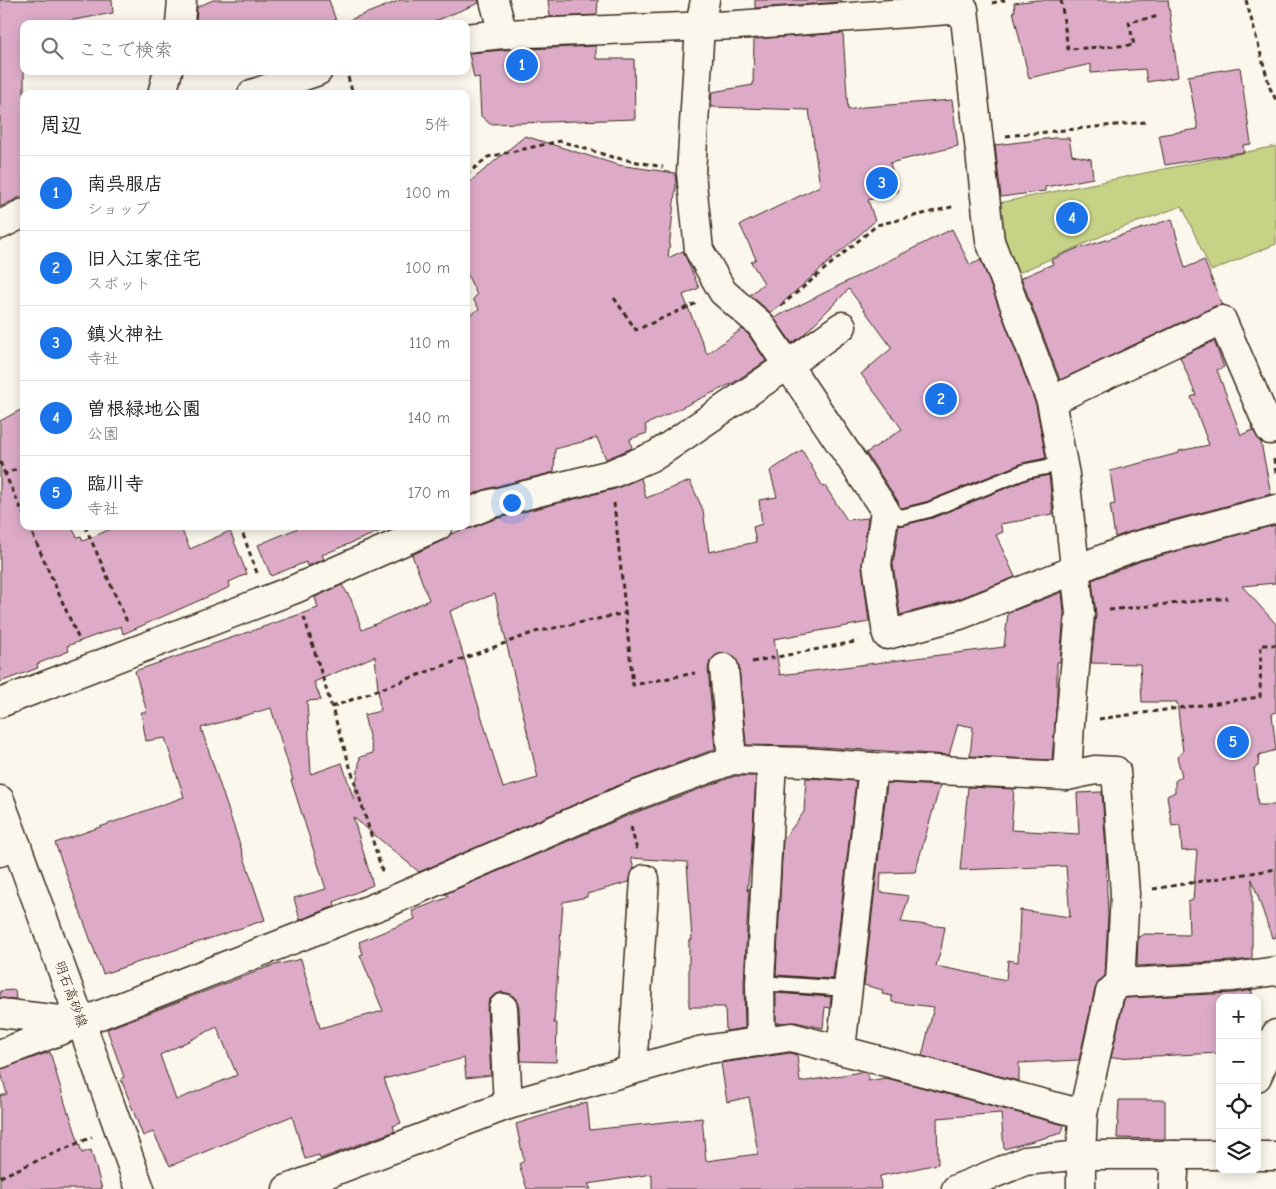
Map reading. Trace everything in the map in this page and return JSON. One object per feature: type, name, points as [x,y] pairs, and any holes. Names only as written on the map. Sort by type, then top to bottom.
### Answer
[{"type":"street","points":[[180,20],[182,0]]},
{"type":"street","points":[[494,0],[503,34]]},
{"type":"street","points":[[704,0],[700,26],[691,173],[699,250],[723,292],[760,324],[885,510],[877,564],[887,635],[960,615],[1136,546],[1276,509]]},
{"type":"street","points":[[470,38],[503,34],[736,25],[964,9],[990,241],[1050,401],[1062,464],[1080,613],[1067,776]]},
{"type":"street","points":[[163,90],[167,75]]},
{"type":"street","points":[[263,90],[307,75]]},
{"type":"street","points":[[0,225],[20,215]]},
{"type":"street","points":[[1050,401],[1222,320],[1270,430]]},
{"type":"street","points":[[470,512],[490,504],[611,474],[656,455],[842,326]]},
{"type":"street","points":[[0,704],[295,589],[429,530]]},
{"type":"street","points":[[724,668],[732,760]]},
{"type":"street","points":[[0,1054],[391,900],[624,800],[732,760],[1067,776],[1095,770],[1116,771],[1126,894],[1120,983]]},
{"type":"street","points":[[761,1042],[760,983],[772,761]]},
{"type":"street","points":[[841,1049],[873,767]]},
{"type":"street","name":"明石高砂線","points":[[0,800],[8,849],[81,1022],[140,1189]]},
{"type":"street","points":[[632,1070],[645,879]]},
{"type":"street","points":[[1081,1189],[1083,1114],[1110,992],[1120,983],[1233,977],[1276,972]]},
{"type":"street","points":[[503,1008],[508,1106]]},
{"type":"street","points":[[0,1013],[81,1022]]},
{"type":"street","points":[[1261,1067],[1276,1034]]},
{"type":"street","points":[[286,1189],[508,1106],[703,1050],[791,1037],[1083,1114]]},
{"type":"street","points":[[956,1189],[1025,1161],[1081,1155],[1216,1155]]},
{"type":"street","points":[[1173,1189],[1174,1155]]},
{"type":"street","points":[[1261,1156],[1276,1156]]},
{"type":"lane","points":[[885,510],[901,517],[929,510],[1026,471],[1062,464]]},
{"type":"lane","points":[[760,983],[848,989]]},
{"type":"path","points":[[1061,0],[1068,49],[1134,45],[1129,22],[1160,16]]},
{"type":"path","points":[[1246,0],[1270,88],[1276,100]]},
{"type":"path","points":[[347,75],[352,90]]},
{"type":"path","points":[[979,139],[1145,122]]},
{"type":"path","points":[[470,172],[488,157],[560,141],[612,157],[691,173]]},
{"type":"path","points":[[760,324],[877,225],[986,199]]},
{"type":"path","points":[[614,298],[636,330],[723,292]]},
{"type":"path","points":[[0,462],[20,506]]},
{"type":"path","points":[[5,474],[20,468]]},
{"type":"path","points":[[611,474],[633,685],[887,635]]},
{"type":"path","points":[[31,530],[91,668]]},
{"type":"path","points":[[87,530],[139,649]]},
{"type":"path","points":[[241,530],[266,600]]},
{"type":"path","points":[[295,589],[391,900]]},
{"type":"path","points":[[1080,613],[1228,598]]},
{"type":"path","points":[[332,707],[535,632],[626,613]]},
{"type":"path","points":[[1070,723],[1260,697],[1261,645],[1276,645]]},
{"type":"path","points":[[624,800],[645,879]]},
{"type":"path","points":[[1126,894],[1276,869]]},
{"type":"path","points":[[0,1176],[118,1126]]},
{"type":"green space","points":[[1276,146],[1276,244],[1211,271],[1182,206],[1113,231],[1014,275],[997,238],[994,204]]},
{"type":"building","points":[[0,0],[112,0],[113,13],[74,20],[20,20],[20,75],[24,75],[24,90],[20,90],[20,197],[0,207]]},
{"type":"building","points":[[213,0],[329,0],[336,20],[196,20],[197,7]]},
{"type":"building","points":[[401,0],[479,0],[479,3],[438,20],[349,20]]},
{"type":"building","points":[[548,0],[598,0],[597,15],[550,17]]},
{"type":"building","points":[[755,0],[841,0],[841,2],[755,8]]},
{"type":"building","points":[[1037,0],[1168,0],[1178,77],[1147,82],[1145,69],[1091,73],[1091,64],[1029,78],[1013,11],[1015,11],[1014,3]]},
{"type":"building","points":[[843,33],[848,110],[952,100],[958,146],[890,163],[898,192],[868,200],[875,221],[771,313],[750,295],[764,283],[751,262],[756,259],[740,225],[820,186],[809,110],[711,107],[712,92],[753,85],[754,39]]},
{"type":"building","points":[[596,46],[596,59],[634,59],[635,119],[490,124],[481,116],[479,77],[474,78],[470,53]]},
{"type":"building","points":[[1240,67],[1251,144],[1243,145],[1244,152],[1165,165],[1159,135],[1198,129],[1188,76]]},
{"type":"building","points":[[525,136],[618,165],[675,173],[676,184],[668,258],[683,251],[699,288],[683,295],[707,354],[742,329],[748,334],[766,361],[733,383],[645,425],[647,433],[630,439],[632,448],[606,459],[597,438],[555,449],[554,472],[486,489],[470,495],[470,315],[479,309],[473,299],[477,295],[470,280],[470,182]]},
{"type":"building","points":[[1069,138],[1072,155],[1091,159],[1093,178],[1045,187],[1045,191],[1001,197],[995,145]]},
{"type":"building","points":[[1172,219],[1185,268],[1204,260],[1222,305],[1215,306],[1060,380],[1021,278],[1053,264],[1051,260],[1080,247]]},
{"type":"building","points":[[952,229],[970,265],[981,260],[1036,405],[1046,458],[1023,463],[926,502],[902,508],[899,507],[898,501],[866,453],[902,429],[861,374],[892,348],[849,289],[802,336],[792,343],[774,318]]},
{"type":"building","points":[[1214,341],[1224,367],[1217,370],[1241,435],[1253,430],[1261,443],[1271,494],[1115,537],[1110,505],[1115,504],[1110,471],[1179,453],[1179,451],[1209,445],[1191,397],[1196,395],[1180,357]]},
{"type":"building","points":[[20,410],[20,530],[73,530],[77,537],[81,536],[83,541],[109,530],[182,530],[190,549],[230,531],[247,574],[229,582],[230,587],[123,634],[121,626],[67,646],[69,651],[37,664],[38,668],[0,682],[0,421]]},
{"type":"building","points":[[802,450],[823,487],[825,486],[847,520],[868,518],[862,566],[869,622],[774,639],[780,675],[1004,647],[1008,613],[1062,592],[1064,613],[1060,662],[1057,662],[1057,698],[1052,760],[970,756],[973,727],[958,724],[949,755],[804,746],[746,745],[739,666],[731,654],[722,653],[710,661],[708,669],[715,749],[617,786],[419,872],[353,817],[373,885],[334,902],[335,906],[300,920],[294,898],[326,889],[291,780],[293,780],[271,708],[201,728],[265,920],[103,974],[55,843],[184,797],[165,738],[146,741],[141,712],[147,712],[135,671],[318,608],[315,597],[342,585],[351,599],[362,630],[429,600],[412,555],[461,530],[470,530],[470,528],[495,519],[615,489],[641,478],[646,498],[690,481],[703,510],[709,552],[756,542],[753,527],[762,524],[759,500],[777,497],[770,471]],"holes":[[[495,594],[538,778],[503,788],[450,611]],[[375,656],[380,711],[364,715],[373,753],[360,757],[354,800],[342,763],[311,774],[307,701],[321,700],[314,682]]]},
{"type":"building","points":[[1049,475],[1053,514],[1000,524],[1003,532],[996,535],[1015,577],[955,600],[900,615],[893,564],[899,525],[932,518],[1028,479]]},
{"type":"building","points":[[1275,525],[1275,583],[1242,586],[1276,624],[1276,712],[1272,714],[1276,750],[1259,755],[1258,766],[1254,768],[1258,805],[1276,805],[1276,937],[1272,938],[1252,879],[1252,959],[1137,966],[1138,937],[1145,934],[1189,935],[1188,902],[1193,900],[1197,850],[1182,851],[1180,825],[1172,826],[1167,796],[1175,792],[1175,781],[1182,776],[1177,757],[1183,752],[1177,702],[1142,702],[1140,664],[1091,663],[1096,614],[1092,580],[1141,561]]},
{"type":"building","points":[[293,530],[383,530],[322,555],[324,559],[307,566],[306,562],[271,576],[258,545]]},
{"type":"building","points":[[735,776],[756,776],[747,891],[749,888],[744,982],[745,1028],[726,1031],[725,1007],[689,1007],[689,940],[692,940],[687,862],[631,858],[634,869],[629,882],[587,894],[587,897],[563,902],[554,1023],[557,1023],[556,1062],[521,1061],[519,1007],[516,999],[511,994],[502,992],[494,995],[489,1000],[487,1008],[491,1075],[466,1078],[464,1058],[384,1079],[401,1123],[393,1126],[395,1131],[320,1159],[319,1155],[305,1159],[292,1116],[170,1166],[153,1132],[143,1136],[121,1079],[124,1077],[107,1029],[271,966],[301,959],[320,1028],[383,1011],[360,955],[363,954],[359,942],[415,919],[412,911],[449,897],[445,894],[629,815]],"holes":[[[217,1027],[237,1075],[176,1100],[160,1055]]]},
{"type":"building","points":[[806,778],[856,781],[833,979],[776,975],[783,840],[804,812]]},
{"type":"building","points":[[887,783],[940,786],[915,872],[881,873],[880,892],[909,896],[901,922],[945,927],[936,966],[1006,980],[1008,960],[1018,962],[1020,910],[1070,917],[1066,866],[960,870],[968,787],[1014,789],[1011,830],[1079,834],[1077,793],[1102,792],[1108,915],[1105,976],[1099,981],[1095,989],[1079,1060],[1019,1063],[1019,1081],[922,1056],[934,1007],[892,1002],[892,996],[882,994],[883,990],[864,985]]},
{"type":"building","points":[[15,990],[16,999],[0,998],[0,991]]},
{"type":"building","points":[[1252,990],[1252,994],[1216,994],[1216,1053],[1111,1058],[1126,998],[1234,993]]},
{"type":"building","points":[[776,993],[831,997],[830,1008],[825,1007],[823,1028],[795,1022],[776,1023]]},
{"type":"building","points":[[50,1052],[82,1153],[91,1150],[102,1189],[0,1189],[0,1096],[7,1094],[0,1069]]},
{"type":"building","points":[[790,1053],[797,1055],[800,1082],[861,1072],[868,1073],[868,1081],[886,1078],[1064,1125],[1062,1133],[1004,1149],[1001,1113],[937,1118],[938,1164],[880,1176],[881,1189],[652,1189],[652,1174],[588,1184],[591,1189],[527,1189],[519,1164],[524,1161],[516,1124],[587,1102],[590,1130],[702,1118],[706,1161],[758,1154],[749,1097],[727,1102],[721,1063]]},
{"type":"building","points":[[1119,1100],[1165,1100],[1165,1139],[1117,1138]]},
{"type":"place","name":"南呉服店","points":[[522,65]]},
{"type":"place","name":"鎮火神社","points":[[882,183]]},
{"type":"place","name":"曽根緑地公園","points":[[1072,218]]},
{"type":"place","name":"旧入江家住宅","points":[[941,399]]},
{"type":"place","name":"臨川寺","points":[[1233,742]]}]
